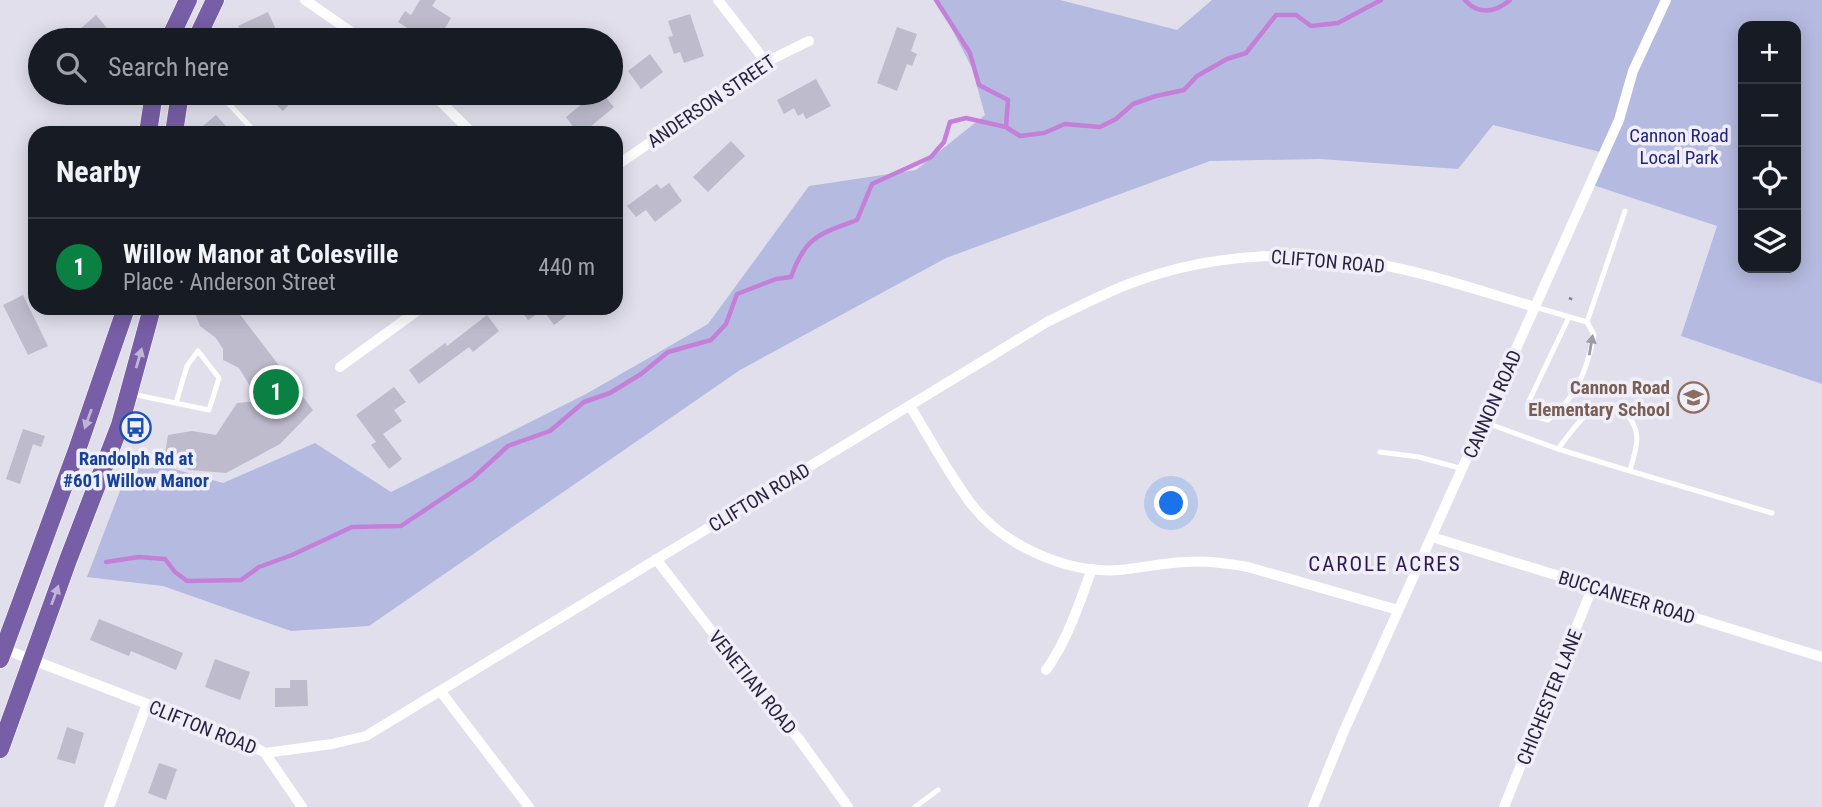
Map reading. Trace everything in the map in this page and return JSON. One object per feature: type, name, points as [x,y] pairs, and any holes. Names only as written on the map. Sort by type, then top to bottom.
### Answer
[{"type":"main road","points":[[175,28],[188,0]]},
{"type":"main road","points":[[202,28],[215,0]]},
{"type":"main road","points":[[149,126],[152,105]]},
{"type":"main road","points":[[175,126],[178,105]]},
{"type":"main road","points":[[2,654],[124,315]]},
{"type":"main road","points":[[0,749],[120,425],[150,315]]},
{"type":"street","points":[[305,0],[346,28]]},
{"type":"street","points":[[718,0],[766,62]]},
{"type":"street","name":"CANNON ROAD","points":[[1313,807],[1398,610],[1619,120],[1633,71],[1666,0]]},
{"type":"street","name":"ANDERSON STREET","points":[[623,161],[766,62],[809,41]]},
{"type":"street","points":[[444,105],[465,126]]},
{"type":"street","name":"CLIFTON ROAD","points":[[2,654],[32,659],[244,741],[265,753],[332,744],[366,736],[1047,322],[1136,281],[1193,265],[1273,254],[1348,259],[1398,268],[1535,307]]},
{"type":"street","points":[[340,367],[411,315]]},
{"type":"street","points":[[909,406],[970,503],[990,524],[1010,539],[1056,561],[1092,569],[1118,570],[1185,562],[1223,563],[1248,567],[1398,610]]},
{"type":"street","name":"BUCCANEER ROAD","points":[[1432,537],[1822,657]]},
{"type":"street","name":"VENETIAN ROAD","points":[[656,559],[760,694],[799,739],[848,807]]},
{"type":"street","points":[[1046,670],[1068,631],[1092,569]]},
{"type":"street","name":"CHICHESTER LANE","points":[[1504,807],[1593,586]]},
{"type":"street","points":[[440,692],[529,807]]},
{"type":"street","points":[[109,807],[147,704]]},
{"type":"street","points":[[265,753],[302,807]]},
{"type":"lane","points":[[230,105],[249,126]]},
{"type":"lane","points":[[1587,322],[1625,211]]},
{"type":"lane","points":[[1535,307],[1587,322],[1594,335],[1578,388],[1560,411],[1548,420],[1533,416],[1528,412],[1528,403],[1569,317]]},
{"type":"lane","points":[[129,394],[209,410],[219,378],[198,351],[187,366],[176,403]]},
{"type":"lane","points":[[1558,449],[1596,407],[1613,404],[1628,415],[1635,427],[1637,440],[1630,471]]},
{"type":"lane","points":[[1484,422],[1558,449],[1772,513]]},
{"type":"lane","points":[[1380,452],[1419,457],[1462,469]]},
{"type":"lane","points":[[915,807],[938,790]]},
{"type":"path","points":[[1569,298],[1576,301]]},
{"type":"green space","name":"Cannon Road Local Park","points":[[937,0],[1060,0],[1177,30],[1212,0],[1822,0],[1822,384],[1681,336],[1717,226],[1593,185],[1604,153],[1493,125],[1458,169],[1320,159],[1210,161],[946,258],[740,370],[369,626],[291,631],[163,586],[87,577],[133,457],[223,483],[315,443],[391,492],[586,394],[708,324],[809,186],[916,170],[985,115],[972,68]]},
{"type":"building","points":[[420,0],[436,0],[432,6],[451,18],[445,28],[407,28],[398,22],[405,11],[411,15]]},
{"type":"building","points":[[268,12],[275,28],[239,28],[238,26]]},
{"type":"building","points":[[690,14],[704,56],[684,63],[680,52],[674,54],[668,37],[673,36],[668,21]]},
{"type":"building","points":[[96,15],[107,28],[81,28]]},
{"type":"building","points":[[897,27],[917,34],[911,51],[917,54],[912,66],[907,64],[897,91],[877,83]]},
{"type":"building","points":[[650,54],[663,72],[641,89],[628,71]]},
{"type":"building","points":[[816,79],[831,106],[806,119],[803,113],[798,116],[794,108],[784,114],[777,100]]},
{"type":"building","points":[[276,105],[288,105],[283,111]]},
{"type":"building","points":[[580,105],[614,107],[591,126],[573,126],[566,117]]},
{"type":"building","points":[[216,115],[226,126],[203,126]]},
{"type":"building","points":[[731,141],[745,156],[708,192],[693,177]]},
{"type":"building","points":[[669,183],[682,201],[655,222],[646,210],[636,217],[627,206],[657,184],[661,189]]},
{"type":"building","points":[[23,295],[28,305],[28,315],[33,315],[48,346],[28,355],[3,305]]},
{"type":"building","points":[[196,315],[240,315],[313,410],[280,444],[226,473],[189,470],[164,460],[168,435],[192,431],[216,435],[237,403],[259,401],[239,368],[223,360],[223,349],[216,338],[200,326]]},
{"type":"building","points":[[487,315],[499,331],[473,352],[469,347],[419,384],[409,370],[445,343],[447,346]]},
{"type":"building","points":[[547,315],[565,315],[566,316],[554,325]]},
{"type":"building","points":[[394,387],[406,402],[394,410],[402,421],[383,434],[402,459],[389,469],[371,445],[376,442],[356,415]]},
{"type":"building","points":[[23,429],[45,436],[41,447],[33,444],[20,484],[6,479]]},
{"type":"building","points":[[99,619],[183,653],[176,670],[131,651],[129,656],[90,640]]},
{"type":"building","points":[[215,659],[250,672],[240,700],[205,687]]},
{"type":"building","points":[[290,680],[307,680],[308,706],[275,707],[275,688],[290,688]]},
{"type":"building","points":[[67,727],[84,733],[75,764],[57,759]]},
{"type":"building","points":[[159,763],[177,769],[166,800],[148,793]]},
{"type":"waterway","points":[[936,0],[970,53],[979,85],[1008,100],[1006,127]]},
{"type":"waterway","points":[[106,562],[139,557],[165,559],[175,572],[187,581],[241,580],[259,567],[352,527],[401,526],[473,478],[508,446],[550,431],[584,402],[610,393],[641,374],[668,352],[711,340],[726,324],[737,294],[776,279],[791,277],[808,245],[823,234],[857,220],[872,184],[931,157],[944,142],[950,122],[966,118],[1006,127],[1020,136],[1044,133],[1065,124],[1100,127],[1116,119],[1133,104],[1184,90],[1197,76],[1227,59],[1246,53],[1276,15],[1296,15],[1311,26],[1338,23],[1381,0]]},
{"type":"waterway","points":[[1465,0],[1481,10],[1493,10],[1510,0]]},
{"type":"place","name":"Willow Manor at Colesville","points":[[276,392]]},
{"type":"place","name":"Cannon Road Elementary School","points":[[1693,398]]},
{"type":"place","name":"Randolph Rd at #601 Willow Manor","points":[[136,427]]},
{"type":"district","name":"CAROLE ACRES","points":[[1385,564]]}]
